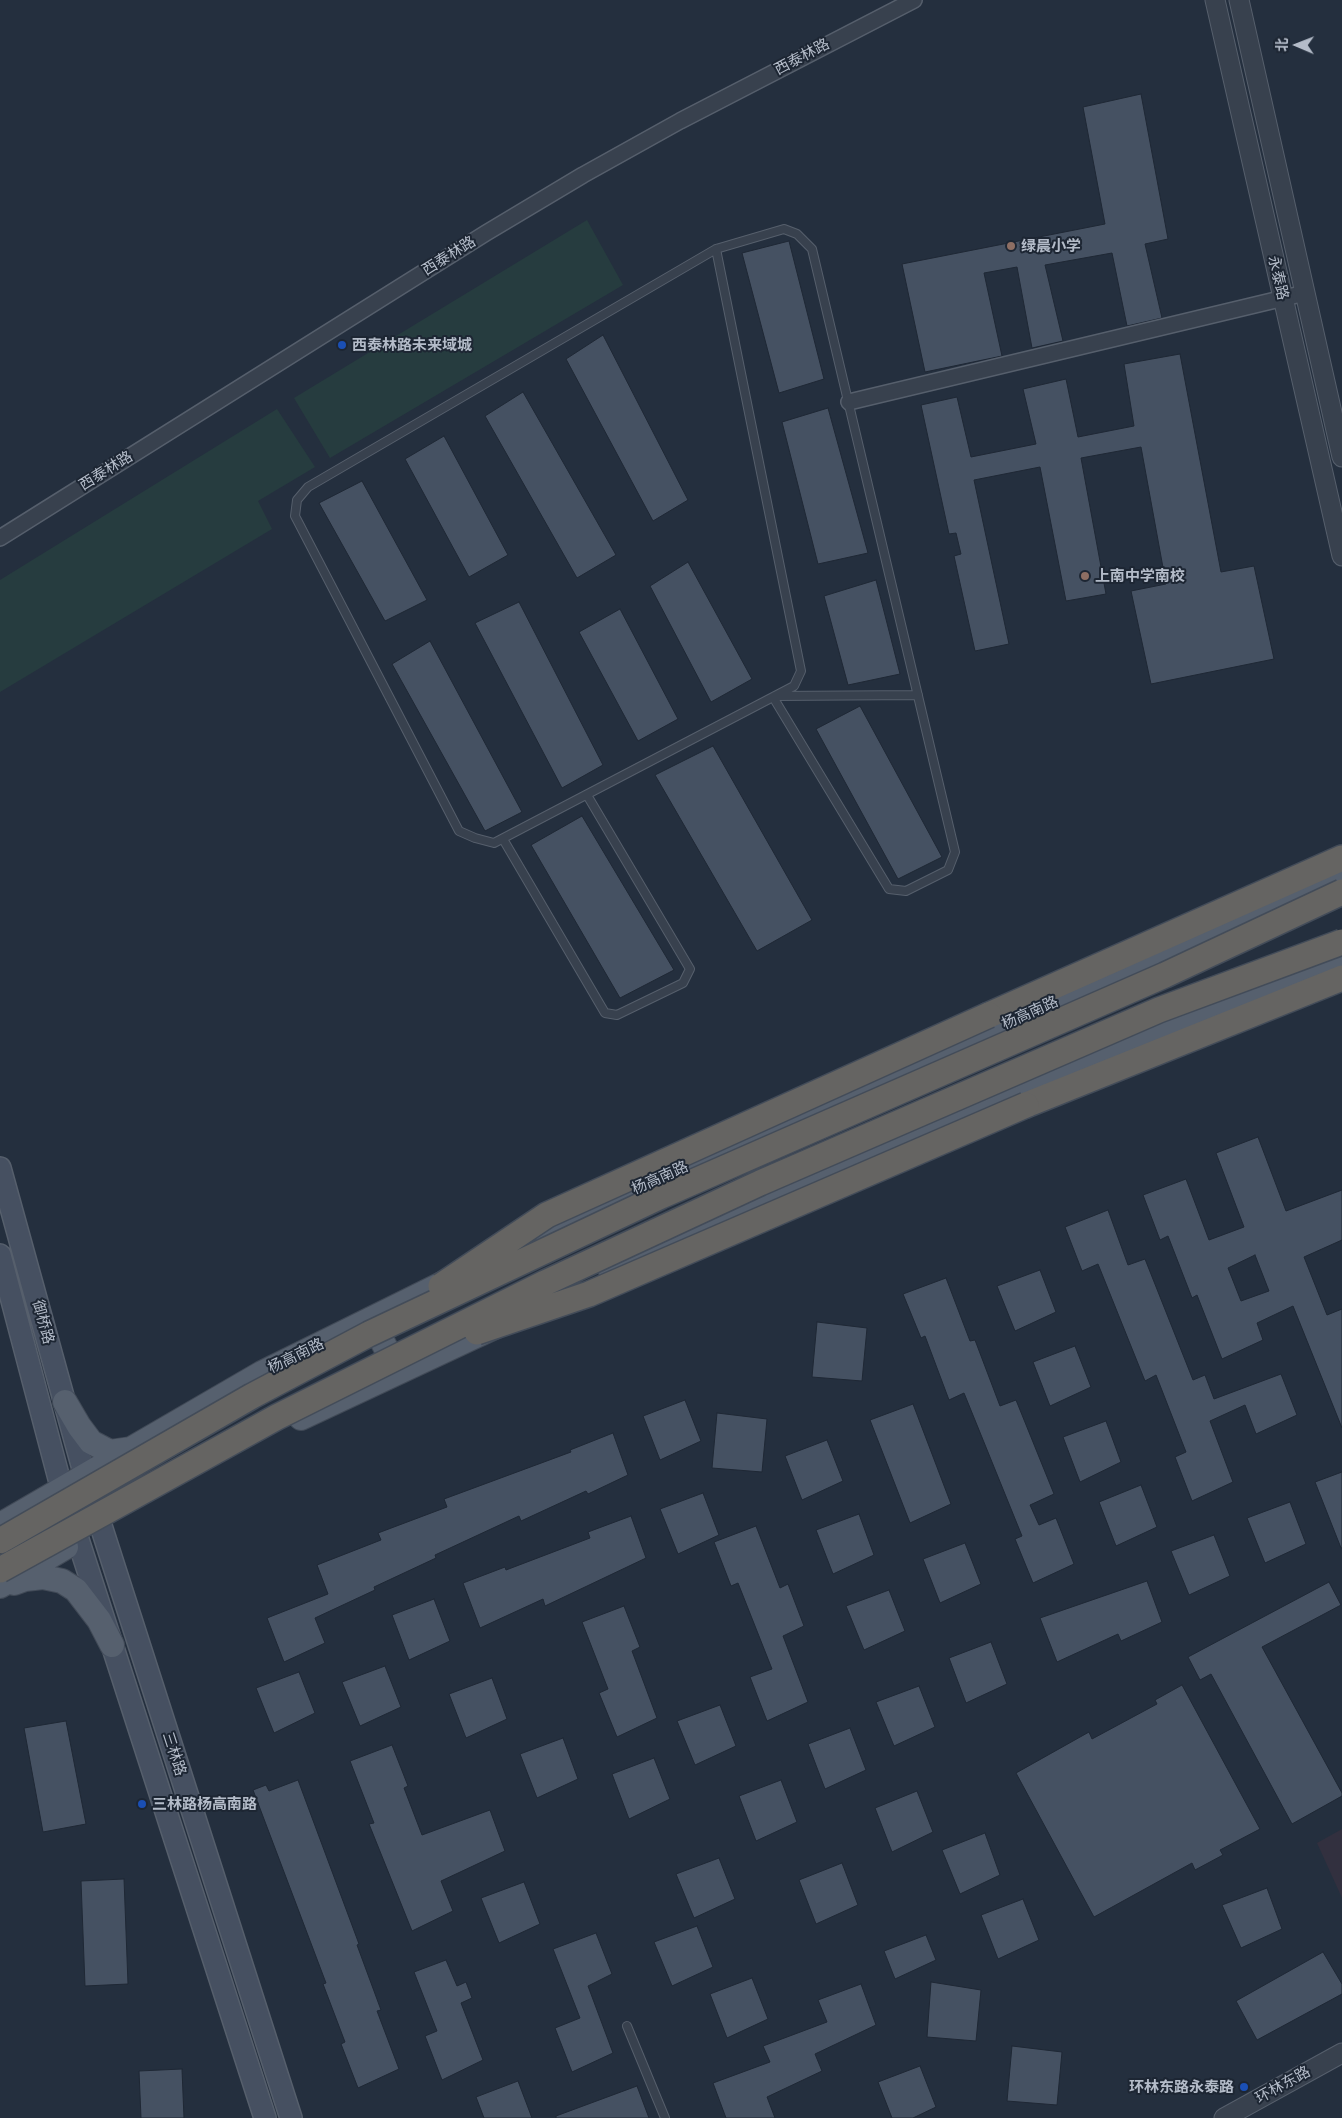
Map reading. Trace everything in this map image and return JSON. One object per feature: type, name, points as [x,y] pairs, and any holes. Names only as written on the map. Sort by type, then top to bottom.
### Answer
[{"type":"highway","points":[[370,1326],[547,1215],[1342,858]]},
{"type":"highway","name":"杨高南路","points":[[0,1541],[370,1326],[1165,975],[1342,892]]},
{"type":"highway","points":[[392,1368],[545,1283],[760,1183],[1159,1010],[1342,942]]},
{"type":"highway","points":[[0,1570],[260,1426],[392,1368],[588,1294],[1017,1109],[1342,978]]},
{"type":"main road","name":"杨高南路","points":[[0,1525],[262,1373],[370,1326],[605,1203],[1342,874]]},
{"type":"main road","points":[[0,1587],[100,1525],[392,1368],[690,1235],[1174,1026],[1342,958]]},
{"type":"main road","points":[[1174,1026],[1219,1028]]},
{"type":"main road","name":"御桥路","points":[[0,1168],[85,1476]]},
{"type":"main road","name":"御桥路","points":[[0,1255],[62,1490]]},
{"type":"main road","points":[[370,1326],[392,1368]]},
{"type":"main road","points":[[65,1402],[84,1434],[100,1448],[110,1452],[132,1449]]},
{"type":"main road","name":"三林路","points":[[85,1476],[291,2118]]},
{"type":"main road","name":"三林路","points":[[62,1490],[265,2118]]},
{"type":"main road","points":[[0,1587],[26,1579],[43,1578],[62,1581],[76,1590],[89,1604],[112,1645]]},
{"type":"street","name":"西泰林路","points":[[0,538],[478,238],[575,180],[680,121],[914,0]]},
{"type":"street","name":"永泰路","points":[[1215,0],[1342,556]]},
{"type":"street","name":"永泰路","points":[[1239,0],[1342,457]]},
{"type":"street","points":[[849,402],[1305,293]]},
{"type":"street","name":"环林东路","points":[[1224,2118],[1342,2053]]},
{"type":"lane","points":[[716,249],[800,671],[794,686],[773,696],[494,844],[474,838],[459,830],[295,516],[297,500],[308,487],[716,249],[784,229],[797,234],[812,248],[955,852],[948,870],[906,891],[889,889],[773,696]]},
{"type":"lane","points":[[773,696],[918,696]]},
{"type":"lane","points":[[503,839],[605,1013],[617,1015],[683,983],[690,968],[587,795]]},
{"type":"lane","points":[[627,2026],[665,2118]]},
{"type":"shaded area","points":[[1342,1829],[1342,1898],[1317,1843]]},
{"type":"green space","points":[[587,220],[623,285],[330,458],[294,398]]},
{"type":"green space","points":[[277,409],[315,467],[258,501],[272,529],[0,692],[0,580]]},
{"type":"building","points":[[1141,94],[1168,239],[1145,244],[1162,318],[1127,326],[1112,253],[1045,265],[1063,341],[1032,348],[1017,267],[984,273],[1002,356],[925,372],[902,264],[1105,224],[1083,107]]},
{"type":"building","points":[[789,241],[824,379],[779,393],[742,253]]},
{"type":"building","points":[[603,335],[688,500],[653,521],[566,359]]},
{"type":"building","points":[[1180,354],[1221,572],[1254,566],[1274,659],[1151,684],[1131,591],[1166,584],[1141,447],[1081,458],[1106,594],[1066,601],[1040,467],[974,480],[1009,644],[975,651],[954,556],[961,554],[956,533],[949,534],[921,405],[957,397],[971,457],[1036,444],[1023,389],[1066,379],[1078,437],[1134,426],[1124,364]]},
{"type":"building","points":[[523,392],[616,555],[577,578],[485,416]]},
{"type":"building","points":[[828,408],[868,553],[818,564],[782,422]]},
{"type":"building","points":[[444,436],[508,555],[469,577],[405,459]]},
{"type":"building","points":[[362,481],[427,600],[385,621],[319,503]]},
{"type":"building","points":[[688,562],[752,679],[711,702],[650,586]]},
{"type":"building","points":[[876,580],[900,674],[848,685],[824,596]]},
{"type":"building","points":[[519,602],[603,765],[562,788],[475,623]]},
{"type":"building","points":[[620,609],[678,719],[638,741],[579,632]]},
{"type":"building","points":[[430,641],[522,812],[485,831],[392,664]]},
{"type":"building","points":[[860,706],[942,857],[898,879],[816,729]]},
{"type":"building","points":[[713,746],[812,920],[757,951],[655,775]]},
{"type":"building","points":[[582,816],[674,970],[620,998],[531,845]]},
{"type":"building","points":[[1258,1137],[1286,1211],[1342,1190],[1342,1240],[1304,1257],[1327,1315],[1342,1309],[1342,1428],[1293,1306],[1257,1323],[1263,1340],[1222,1359],[1197,1295],[1192,1298],[1168,1236],[1160,1240],[1143,1195],[1186,1179],[1209,1240],[1244,1227],[1216,1153]],"holes":[[[1255,1255],[1269,1291],[1241,1301],[1228,1268]]]},
{"type":"building","points":[[1108,1210],[1128,1265],[1145,1259],[1193,1380],[1205,1375],[1214,1399],[1281,1374],[1297,1415],[1256,1434],[1245,1405],[1210,1421],[1233,1482],[1192,1501],[1175,1457],[1186,1452],[1156,1375],[1145,1381],[1098,1264],[1082,1271],[1065,1227]]},
{"type":"building","points":[[1040,1270],[1056,1312],[1015,1331],[997,1286]]},
{"type":"building","points":[[946,1278],[970,1341],[975,1340],[1000,1406],[1016,1400],[1054,1494],[1030,1505],[1039,1525],[1056,1518],[1074,1564],[1033,1583],[1015,1539],[1022,1536],[964,1393],[949,1400],[925,1336],[921,1338],[903,1294]]},
{"type":"building","points":[[817,1322],[867,1328],[862,1381],[812,1377]]},
{"type":"building","points":[[1075,1346],[1091,1387],[1050,1406],[1033,1362]]},
{"type":"building","points":[[685,1400],[701,1441],[660,1460],[643,1416]]},
{"type":"building","points":[[913,1404],[951,1504],[910,1523],[870,1420]]},
{"type":"building","points":[[717,1413],[767,1419],[762,1472],[712,1468]]},
{"type":"building","points":[[1106,1421],[1121,1462],[1080,1482],[1063,1437]]},
{"type":"building","points":[[613,1433],[628,1475],[588,1494],[586,1491],[521,1521],[519,1516],[435,1555],[436,1558],[374,1587],[375,1590],[315,1618],[325,1643],[284,1662],[267,1618],[328,1594],[317,1565],[381,1540],[378,1533],[447,1507],[444,1499],[571,1452],[570,1450]]},
{"type":"building","points":[[827,1440],[843,1481],[802,1500],[785,1456]]},
{"type":"building","points":[[1342,1472],[1342,1548],[1341,1548],[1315,1482]]},
{"type":"building","points":[[1141,1485],[1157,1527],[1116,1546],[1099,1502]]},
{"type":"building","points":[[703,1493],[719,1535],[678,1554],[660,1509]]},
{"type":"building","points":[[1290,1502],[1306,1544],[1265,1563],[1247,1518]]},
{"type":"building","points":[[859,1514],[874,1555],[833,1574],[816,1530]]},
{"type":"building","points":[[631,1516],[646,1558],[545,1606],[543,1599],[480,1628],[463,1583],[505,1567],[506,1570],[590,1538],[588,1532]]},
{"type":"building","points":[[756,1526],[780,1588],[788,1584],[804,1626],[783,1636],[808,1702],[767,1721],[750,1677],[772,1669],[738,1583],[731,1586],[714,1542]]},
{"type":"building","points":[[1214,1535],[1230,1576],[1189,1595],[1171,1551]]},
{"type":"building","points":[[965,1543],[981,1584],[940,1603],[923,1559]]},
{"type":"building","points":[[1147,1581],[1162,1622],[1121,1641],[1118,1634],[1057,1662],[1040,1618]]},
{"type":"building","points":[[1329,1582],[1341,1605],[1262,1647],[1342,1793],[1342,1796],[1292,1824],[1211,1674],[1200,1680],[1188,1657]]},
{"type":"building","points":[[889,1590],[905,1631],[864,1650],[846,1606]]},
{"type":"building","points":[[434,1599],[450,1641],[409,1660],[392,1615]]},
{"type":"building","points":[[624,1606],[640,1647],[632,1651],[657,1718],[617,1737],[599,1693],[608,1689],[582,1622]]},
{"type":"building","points":[[991,1642],[1007,1684],[966,1703],[949,1658]]},
{"type":"building","points":[[385,1666],[401,1707],[360,1726],[342,1682]]},
{"type":"building","points":[[299,1672],[315,1713],[274,1733],[256,1688]]},
{"type":"building","points":[[492,1678],[507,1719],[466,1738],[449,1694]]},
{"type":"building","points":[[1182,1685],[1260,1829],[1220,1850],[1223,1855],[1195,1870],[1192,1863],[1094,1917],[1016,1773],[1089,1732],[1092,1739],[1157,1704],[1155,1700]]},
{"type":"building","points":[[919,1686],[935,1727],[894,1746],[876,1702]]},
{"type":"building","points":[[720,1705],[736,1746],[695,1765],[677,1721]]},
{"type":"building","points":[[66,1721],[86,1824],[43,1832],[24,1728]]},
{"type":"building","points":[[850,1728],[866,1770],[825,1789],[808,1744]]},
{"type":"building","points":[[563,1738],[578,1779],[537,1798],[520,1754]]},
{"type":"building","points":[[392,1745],[408,1786],[404,1788],[422,1835],[490,1810],[505,1851],[441,1881],[453,1911],[412,1931],[369,1824],[374,1823],[350,1761]]},
{"type":"building","points":[[654,1758],[670,1799],[629,1819],[612,1774]]},
{"type":"building","points":[[298,1780],[359,1944],[357,1945],[381,2010],[377,2011],[399,2069],[358,2088],[341,2044],[345,2042],[323,1984],[326,1983],[253,1790],[266,1785],[269,1791]]},
{"type":"building","points":[[781,1780],[797,1822],[756,1841],[739,1796]]},
{"type":"building","points":[[917,1791],[933,1832],[892,1852],[875,1808]]},
{"type":"building","points":[[985,1833],[1000,1875],[960,1894],[942,1850]]},
{"type":"building","points":[[719,1858],[735,1899],[694,1918],[676,1874]]},
{"type":"building","points":[[842,1863],[858,1905],[816,1924],[799,1880]]},
{"type":"building","points":[[124,1879],[128,1984],[85,1986],[81,1881]]},
{"type":"building","points":[[524,1882],[540,1924],[499,1943],[481,1898]]},
{"type":"building","points":[[1267,1888],[1282,1929],[1241,1948],[1222,1905]]},
{"type":"building","points":[[1023,1899],[1039,1940],[998,1959],[981,1915]]},
{"type":"building","points":[[697,1926],[713,1967],[672,1986],[654,1942]]},
{"type":"building","points":[[596,1933],[612,1974],[588,1986],[613,2053],[572,2072],[555,2028],[580,2018],[553,1949]]},
{"type":"building","points":[[926,1935],[936,1960],[895,1979],[884,1951]]},
{"type":"building","points":[[1323,1952],[1342,1984],[1342,1994],[1257,2040],[1236,2001]]},
{"type":"building","points":[[446,1960],[457,1986],[466,1982],[472,1998],[461,2003],[483,2060],[442,2080],[425,2036],[437,2031],[414,1972]]},
{"type":"building","points":[[752,1978],[768,2019],[727,2038],[710,1994]]},
{"type":"building","points":[[931,1982],[981,1990],[976,2041],[927,2037]]},
{"type":"building","points":[[861,1984],[876,2025],[815,2054],[822,2071],[767,2097],[775,2118],[726,2118],[713,2083],[770,2062],[763,2046],[827,2022],[818,2000]]},
{"type":"building","points":[[1012,2046],[1062,2052],[1057,2105],[1007,2101]]},
{"type":"building","points":[[920,2066],[936,2107],[913,2118],[892,2118],[878,2082]]},
{"type":"building","points":[[182,2069],[184,2118],[141,2118],[139,2071]]},
{"type":"building","points":[[518,2081],[532,2118],[484,2118],[476,2097]]},
{"type":"building","points":[[637,2086],[649,2118],[556,2118],[556,2116]]},
{"type":"place","name":"绿晨小学","points":[[1011,246]]},
{"type":"place","name":"西泰林路未来域城","points":[[342,345]]},
{"type":"place","name":"上南中学南校","points":[[1085,576]]},
{"type":"place","name":"三林路杨高南路","points":[[142,1804]]},
{"type":"place","name":"环林东路永泰路","points":[[1244,2087]]}]
